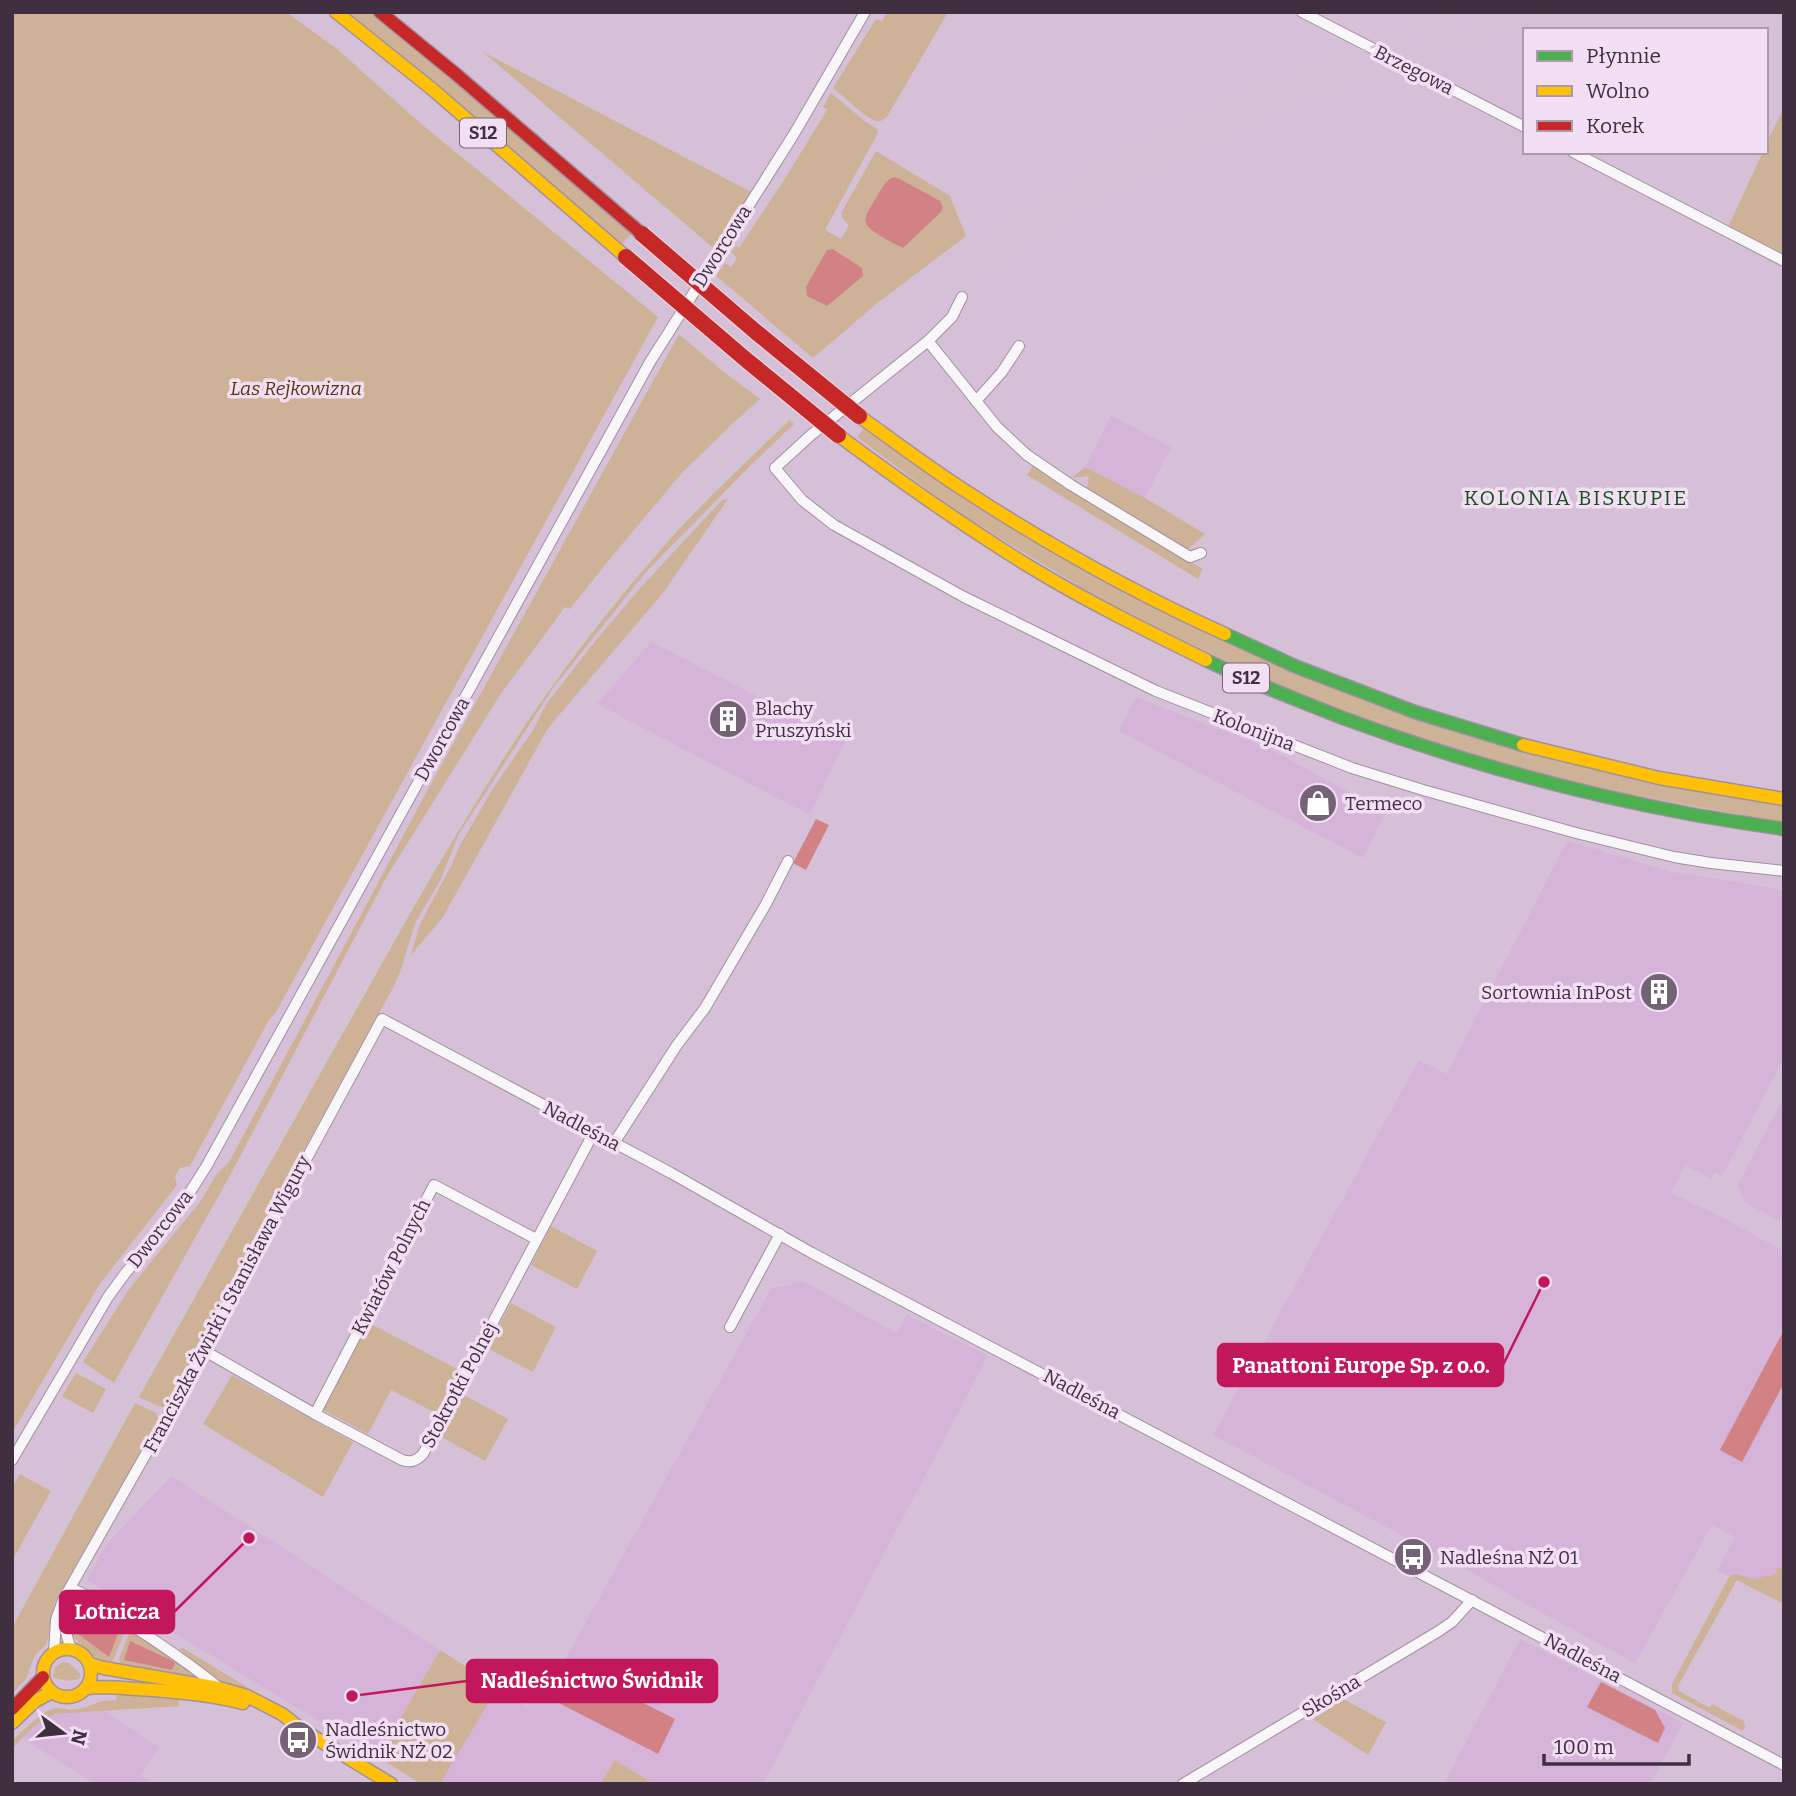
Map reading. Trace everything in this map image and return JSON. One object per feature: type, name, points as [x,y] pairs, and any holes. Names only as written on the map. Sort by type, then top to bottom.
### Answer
[{"type":"main road","name":"S12","points":[[336,12],[432,89],[780,389],[911,489],[1035,570],[1200,657],[1286,695],[1391,735],[1541,782],[1654,807],[1784,829]]},
{"type":"main road","name":"S12","points":[[380,12],[468,84],[756,332],[859,416],[959,488],[1079,562],[1186,618],[1296,667],[1417,713],[1550,753],[1655,777],[1784,799]]},
{"type":"main road","points":[[301,1729],[293,1721],[256,1700],[219,1688],[103,1668],[90,1664],[80,1652],[71,1648],[54,1652],[45,1663],[43,1677],[46,1685],[61,1696],[77,1695],[86,1688],[99,1685],[219,1697],[253,1706],[301,1729],[391,1784]]},
{"type":"main road","points":[[86,1688],[91,1677],[90,1664]]},
{"type":"main road","points":[[12,1709],[43,1677]]},
{"type":"main road","points":[[12,1723],[34,1702],[52,1692]]},
{"type":"street","name":"Dworcowa","points":[[12,1460],[108,1297],[183,1203],[206,1167],[650,362],[794,134],[865,12]]},
{"type":"street","name":"Brzegowa","points":[[1302,12],[1523,126]]},
{"type":"street","points":[[1577,154],[1784,261]]},
{"type":"street","points":[[962,297],[952,317],[928,341],[997,427],[1049,471],[1190,557],[1201,553]]},
{"type":"street","name":"Kolonijna","points":[[928,341],[805,440],[775,468],[802,500],[834,525],[964,597],[1168,696],[1352,768],[1496,811],[1674,857],[1784,871]]},
{"type":"street","points":[[976,401],[1002,372],[1020,346]]},
{"type":"street","points":[[614,1143],[677,1045],[705,1008],[788,861]]},
{"type":"street","name":"Nadleśna","points":[[382,1019],[812,1253],[1784,1765]]},
{"type":"street","name":"Franciszka Żwirki i Stanisława Wigury","points":[[71,1588],[78,1571],[168,1415],[382,1019]]},
{"type":"street","name":"Stokrotki Polnej","points":[[202,1350],[402,1460],[408,1462],[419,1459],[594,1132]]},
{"type":"street","name":"Kwiatów Polnych","points":[[315,1414],[434,1185],[536,1239]]},
{"type":"street","points":[[730,1327],[780,1234]]},
{"type":"street","points":[[71,1588],[124,1619],[219,1688]]},
{"type":"street","points":[[71,1588],[64,1620],[71,1648]]},
{"type":"street","points":[[54,1652],[57,1614],[71,1588]]},
{"type":"street","name":"Skośna","points":[[1183,1784],[1439,1631],[1452,1622],[1472,1600]]},
{"type":"shaded area","points":[[894,177],[940,201],[943,207],[903,248],[872,230],[865,220],[888,180]]},
{"type":"shaded area","points":[[833,249],[862,268],[863,276],[827,306],[807,296],[806,287],[827,250]]},
{"type":"shaded area","points":[[1111,416],[1171,447],[1145,498],[1085,467]]},
{"type":"shaded area","name":"Blachy Pruszyński","points":[[651,642],[845,741],[810,815],[597,704]]},
{"type":"shaded area","points":[[1136,697],[1272,750],[1385,812],[1363,858],[1119,731]]},
{"type":"shaded area","points":[[816,819],[829,825],[806,870],[793,863]]},
{"type":"shaded area","points":[[1567,841],[1672,872],[1784,890],[1784,1058],[1722,1176],[1715,1172],[1712,1179],[1685,1165],[1671,1193],[1784,1251],[1784,1604],[1717,1570],[1735,1537],[1712,1525],[1635,1663],[1471,1572],[1213,1435],[1419,1060],[1447,1074]]},
{"type":"shaded area","points":[[1784,1096],[1784,1223],[1745,1203],[1738,1184]]},
{"type":"shaded area","points":[[803,1281],[896,1333],[907,1315],[988,1356],[763,1784],[654,1784],[615,1760],[600,1784],[440,1784],[498,1687],[528,1707],[548,1671],[557,1674],[771,1289]]},
{"type":"shaded area","points":[[1784,1330],[1784,1383],[1742,1462],[1720,1450]]},
{"type":"shaded area","points":[[172,1476],[440,1650],[378,1757],[87,1580],[108,1542]]},
{"type":"shaded area","points":[[85,1611],[103,1623],[108,1621],[114,1625],[113,1631],[118,1634],[109,1657],[74,1631]]},
{"type":"shaded area","points":[[1520,1639],[1683,1723],[1650,1784],[1444,1784]]},
{"type":"shaded area","points":[[130,1641],[175,1662],[172,1670],[124,1660]]},
{"type":"shaded area","points":[[572,1667],[675,1719],[658,1754],[555,1701]]},
{"type":"shaded area","points":[[1601,1682],[1655,1710],[1665,1728],[1658,1743],[1587,1707]]},
{"type":"shaded area","points":[[104,1711],[159,1747],[141,1775],[154,1784],[95,1784],[22,1738],[47,1717],[55,1714]]},
{"type":"green space","name":"Las Rejkowizna","points":[[12,12],[286,12],[336,48],[420,123],[658,317],[190,1166],[180,1168],[175,1176],[177,1185],[99,1285],[12,1433]]},
{"type":"green space","points":[[344,12],[370,12],[455,80],[631,234],[622,244]]},
{"type":"green space","points":[[887,12],[948,12],[887,117],[878,121],[866,116],[833,88],[876,19],[882,21]]},
{"type":"green space","points":[[483,52],[753,193],[718,252]]},
{"type":"green space","points":[[831,93],[876,128],[878,133],[825,230],[841,239],[849,225],[841,213],[876,151],[950,196],[966,236],[880,301],[813,358],[716,276],[725,263],[731,267],[737,258],[731,252],[736,246],[739,248],[784,180],[827,110],[823,107]]},
{"type":"green space","points":[[1784,107],[1784,254],[1728,227],[1762,154],[1768,154],[1768,140]]},
{"type":"green space","points":[[679,334],[760,399],[681,474],[570,609],[565,607],[500,695],[387,876],[233,1170],[114,1383],[83,1362],[129,1289],[200,1202],[216,1175],[229,1162],[427,791]]},
{"type":"green space","points":[[790,420],[794,424],[646,572],[553,688],[459,834],[440,881],[416,921],[394,986],[165,1407],[139,1397],[412,910],[520,733],[576,654],[659,552],[707,500]]},
{"type":"green space","points":[[864,428],[966,500],[1323,685],[1784,805],[1784,823],[1584,786],[1460,752],[1282,688],[1107,603],[957,512],[857,437]]},
{"type":"green space","points":[[1033,465],[1107,513],[1203,569],[1198,579],[1027,475]]},
{"type":"green space","points":[[1085,467],[1145,498],[1205,534],[1187,550],[1087,488],[1089,476],[1072,478]]},
{"type":"green space","points":[[728,499],[663,593],[548,728],[443,917],[411,955],[420,924],[459,847],[492,790],[533,730],[547,703],[641,587],[722,500]]},
{"type":"green space","points":[[551,1226],[597,1251],[577,1289],[531,1265]]},
{"type":"green space","points":[[511,1303],[556,1327],[533,1372],[487,1348]]},
{"type":"green space","points":[[369,1323],[459,1370],[436,1413],[391,1390],[368,1434],[323,1410]]},
{"type":"green space","points":[[76,1373],[106,1389],[93,1413],[62,1396]]},
{"type":"green space","points":[[232,1375],[353,1442],[323,1497],[203,1424]]},
{"type":"green space","points":[[462,1394],[508,1419],[485,1461],[440,1436]]},
{"type":"green space","points":[[135,1403],[156,1413],[159,1419],[57,1598],[46,1645],[35,1655],[26,1679],[12,1694],[12,1628]]},
{"type":"green space","points":[[20,1474],[51,1491],[12,1561],[12,1488]]},
{"type":"green space","points":[[1784,1566],[1781,1573],[1784,1575],[1784,1604],[1737,1580],[1678,1686],[1679,1691],[1710,1708],[1712,1704],[1744,1721],[1743,1731],[1672,1693],[1672,1684],[1729,1577],[1734,1574],[1756,1579],[1767,1575],[1768,1577]]},
{"type":"green space","points":[[76,1599],[85,1600],[127,1626],[112,1663],[93,1655],[72,1635],[69,1626],[70,1604]]},
{"type":"green space","points":[[134,1632],[205,1680],[121,1664],[119,1659],[129,1634]]},
{"type":"green space","points":[[183,1648],[247,1687],[242,1691],[216,1678],[179,1649]]},
{"type":"green space","points":[[440,1650],[498,1687],[440,1784],[421,1784],[378,1757]]},
{"type":"green space","points":[[63,1662],[69,1663],[81,1675],[79,1679],[69,1681],[53,1678],[55,1667]]},
{"type":"green space","points":[[117,1695],[179,1697],[179,1706],[55,1714],[37,1724],[12,1749],[12,1741],[45,1713],[57,1708],[76,1710],[116,1700]]},
{"type":"green space","points":[[1338,1696],[1386,1722],[1368,1755],[1308,1716]]},
{"type":"green space","points":[[615,1760],[654,1784],[600,1784]]},
{"type":"railway","points":[[12,1593],[451,807],[514,711],[582,619],[655,532],[733,450],[816,374],[904,303],[998,238],[1096,178],[1183,132],[1453,12]]},
{"type":"railway","points":[[12,1619],[423,887],[492,772],[567,662],[644,566],[728,476],[819,391],[914,314],[1015,243],[1121,180],[1231,125],[1345,77],[1398,58],[1558,12]]},
{"type":"traffic: fast","points":[[1225,634],[1297,667],[1415,712],[1523,745]]},
{"type":"traffic: fast","points":[[1206,660],[1343,718],[1469,760],[1641,804],[1784,829]]},
{"type":"traffic: slow","points":[[336,12],[432,89],[626,257]]},
{"type":"traffic: slow","points":[[859,416],[951,481],[1027,530],[1124,585],[1225,634]]},
{"type":"traffic: slow","points":[[838,435],[982,537],[1032,568],[1206,660]]},
{"type":"traffic: slow","points":[[1523,745],[1659,778],[1784,799]]},
{"type":"traffic: slow","points":[[67,1649],[76,1650],[84,1656],[90,1664],[91,1673],[90,1682],[84,1690],[76,1696],[67,1697],[58,1696],[50,1690],[44,1682],[43,1673],[44,1664],[50,1656],[58,1650],[67,1649]]},
{"type":"traffic: slow","points":[[90,1664],[219,1688],[247,1696],[282,1714],[301,1729],[391,1784]]},
{"type":"traffic: slow","points":[[87,1688],[112,1687],[177,1692],[243,1703]]},
{"type":"traffic: slow","points":[[12,1723],[35,1701],[52,1692]]},
{"type":"traffic: jam","points":[[380,12],[642,234]]},
{"type":"traffic: jam","points":[[642,234],[859,416]]},
{"type":"traffic: jam","points":[[626,257],[838,435]]},
{"type":"traffic: jam","points":[[12,1709],[43,1677]]},
{"type":"place","name":"Blachy Pruszyński","points":[[728,719]]},
{"type":"place","name":"Termeco","points":[[1318,803]]},
{"type":"place","name":"Sortownia InPost","points":[[1659,992]]},
{"type":"place","name":"Panattoni Europe Sp. z o.o.","points":[[1544,1282]]},
{"type":"place","name":"Lotnicza","points":[[249,1538]]},
{"type":"place","name":"Nadleśna NŻ 01","points":[[1413,1557]]},
{"type":"place","name":"Nadleśnictwo Świdnik","points":[[352,1696]]},
{"type":"place","name":"Nadleśnictwo Świdnik NŻ 02","points":[[298,1740]]},
{"type":"district","name":"KOLONIA BISKUPIE","points":[[1576,498]]}]
